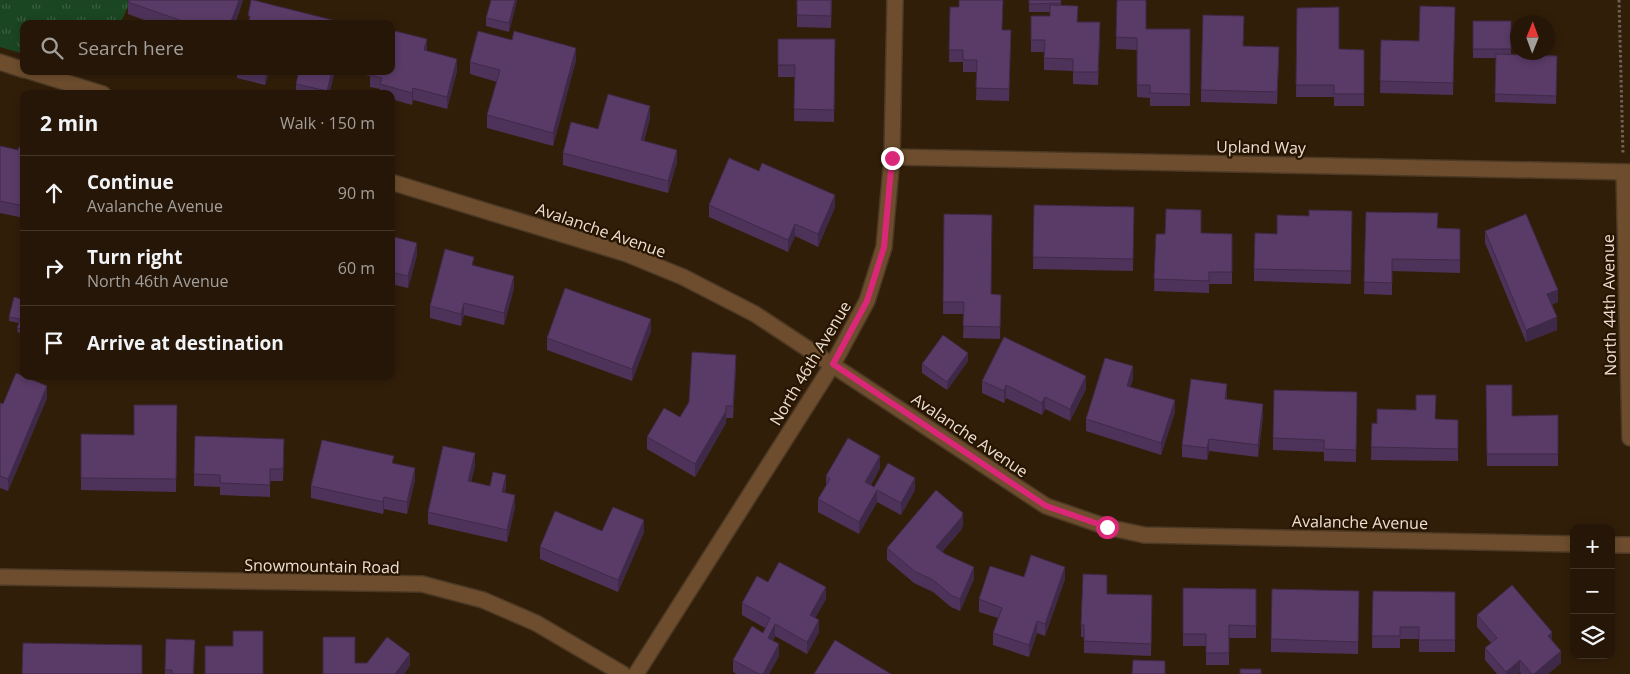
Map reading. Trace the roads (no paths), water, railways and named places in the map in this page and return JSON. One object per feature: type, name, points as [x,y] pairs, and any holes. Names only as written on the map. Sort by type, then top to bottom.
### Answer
[{"type":"street","name":"North 46th Avenue","points":[[636,674],[833,364],[867,301],[884,247],[892,158],[896,0]]},
{"type":"street","points":[[0,62],[20,69]]},
{"type":"street","points":[[42,75],[90,90]]},
{"type":"street","name":"Upland Way","points":[[892,158],[1627,172]]},
{"type":"street","name":"North 44th Avenue","points":[[1627,172],[1630,438]]},
{"type":"street","name":"Avalanche Avenue","points":[[395,183],[627,254],[683,278],[755,314],[1046,506],[1107,527],[1144,535],[1570,544]]},
{"type":"street","points":[[1615,544],[1630,545]]},
{"type":"street","name":"Snowmountain Road","points":[[0,578],[422,584],[483,600],[536,623],[624,674]]}]
